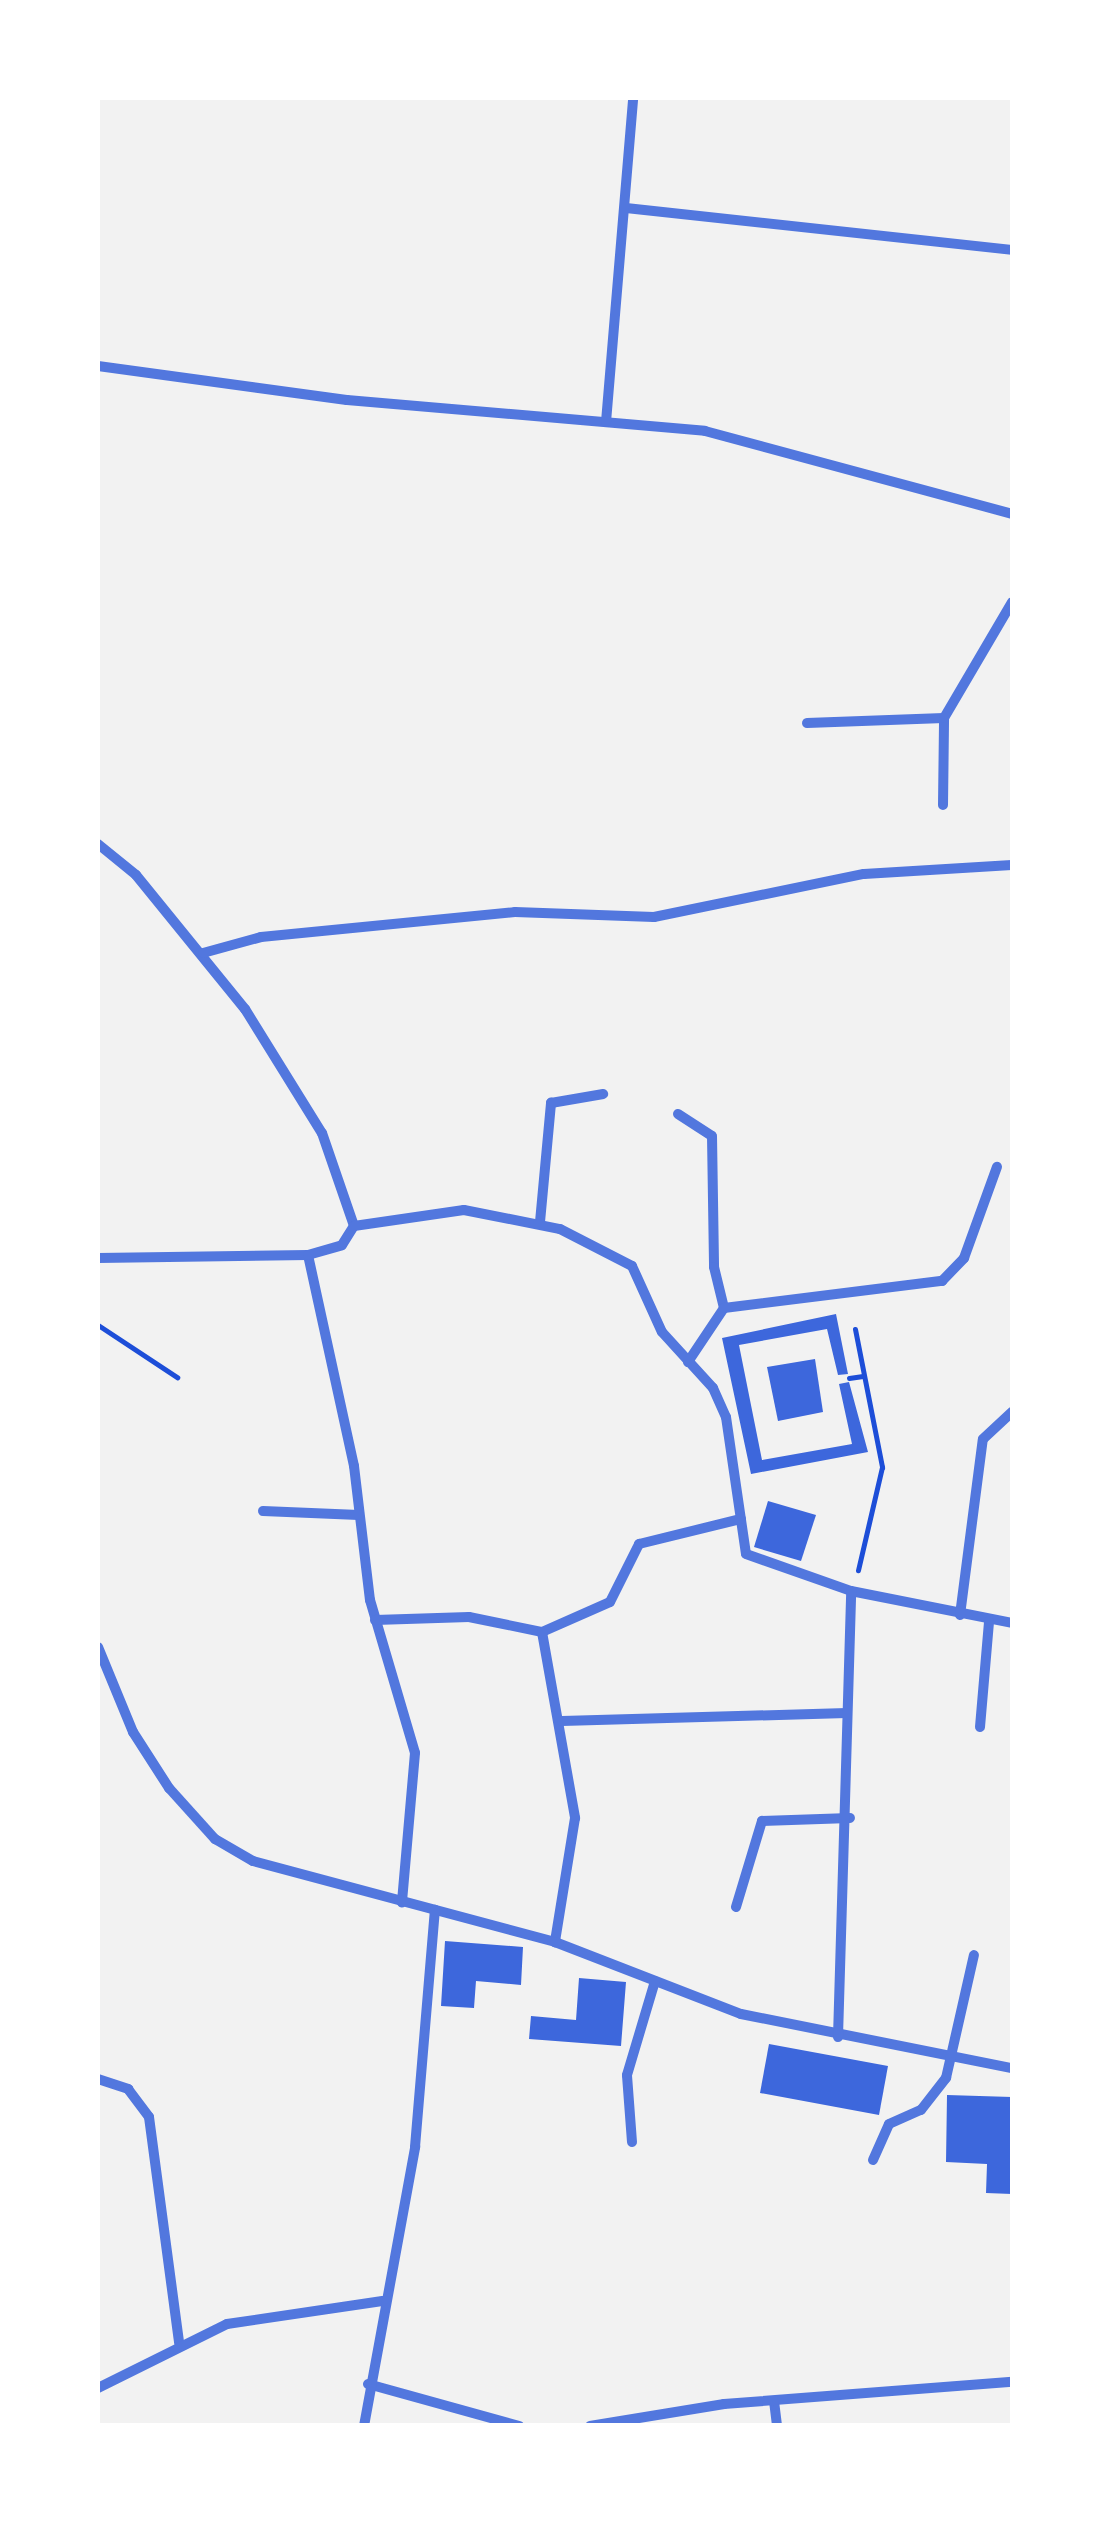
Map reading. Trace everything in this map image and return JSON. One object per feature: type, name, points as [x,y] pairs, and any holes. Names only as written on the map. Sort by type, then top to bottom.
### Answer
[{"type":"street","points":[[606,422],[633,98]]},
{"type":"street","points":[[626,208],[1012,250]]},
{"type":"street","points":[[98,366],[766,442],[1012,514]]},
{"type":"street","points":[[943,805],[944,718],[1012,602]]},
{"type":"street","points":[[807,723],[944,718]]},
{"type":"street","points":[[98,844],[203,953],[322,1134],[354,1226]]},
{"type":"street","points":[[203,953],[261,937],[515,912],[654,917],[864,874],[1012,865]]},
{"type":"street","points":[[540,1222],[551,1104],[603,1094]]},
{"type":"street","points":[[678,1114],[712,1136],[714,1267],[724,1308],[688,1362]]},
{"type":"street","points":[[724,1308],[942,1281],[964,1258],[997,1167]]},
{"type":"street","points":[[98,1258],[308,1254],[342,1244],[354,1226],[464,1210],[540,1222],[632,1266],[662,1332],[722,1403],[752,1560],[850,1591],[960,1616],[1012,1623]]},
{"type":"street","points":[[308,1254],[359,1515],[375,1620],[416,1753],[402,1902]]},
{"type":"street","points":[[960,1616],[983,1439],[1012,1412]]},
{"type":"street","points":[[263,1510],[359,1515]]},
{"type":"street","points":[[375,1620],[470,1617],[542,1632],[610,1602],[639,1544],[742,1520]]},
{"type":"street","points":[[838,2037],[850,1818],[850,1591]]},
{"type":"street","points":[[980,1726],[990,1621]]},
{"type":"street","points":[[542,1632],[562,1721],[575,1818],[556,1942]]},
{"type":"street","points":[[98,1647],[133,1732],[215,1839],[254,1861],[556,1942],[655,1981],[838,2037],[1012,2068]]},
{"type":"street","points":[[562,1721],[847,1713]]},
{"type":"street","points":[[736,1907],[762,1821],[850,1818]]},
{"type":"street","points":[[364,2426],[382,2301],[415,2148],[434,1910]]},
{"type":"street","points":[[873,2160],[889,2124],[921,2110],[955,2058],[974,1955]]},
{"type":"street","points":[[632,2142],[629,2060],[655,1981]]},
{"type":"street","points":[[98,2078],[128,2088],[150,2117],[178,2343]]},
{"type":"street","points":[[98,2388],[178,2343],[293,2309],[382,2301]]},
{"type":"street","points":[[590,2426],[774,2402],[1012,2382]]},
{"type":"street","points":[[368,2384],[518,2426]]},
{"type":"street","points":[[774,2402],[777,2426]]},
{"type":"path","points":[[98,1326],[177,1377]]},
{"type":"path","points":[[850,1591],[882,1480],[855,1330]]},
{"type":"path","points":[[849,1378],[863,1376]]},
{"type":"building","points":[[836,1314],[848,1374],[838,1375],[827,1329],[739,1345],[762,1460],[852,1444],[839,1384],[849,1382],[868,1452],[751,1474],[722,1338]]},
{"type":"building","points":[[815,1359],[823,1412],[778,1421],[767,1367]]},
{"type":"building","points":[[768,1501],[816,1515],[801,1561],[754,1547]]},
{"type":"building","points":[[445,1941],[523,1947],[521,1985],[476,1981],[474,2008],[441,2006]]},
{"type":"building","points":[[579,1978],[626,1982],[621,2046],[529,2039],[531,2016],[576,2020]]},
{"type":"building","points":[[769,2044],[888,2066],[879,2115],[760,2093]]},
{"type":"building","points":[[947,2095],[1012,2097],[1012,2194],[986,2193],[987,2164],[946,2162]]}]
